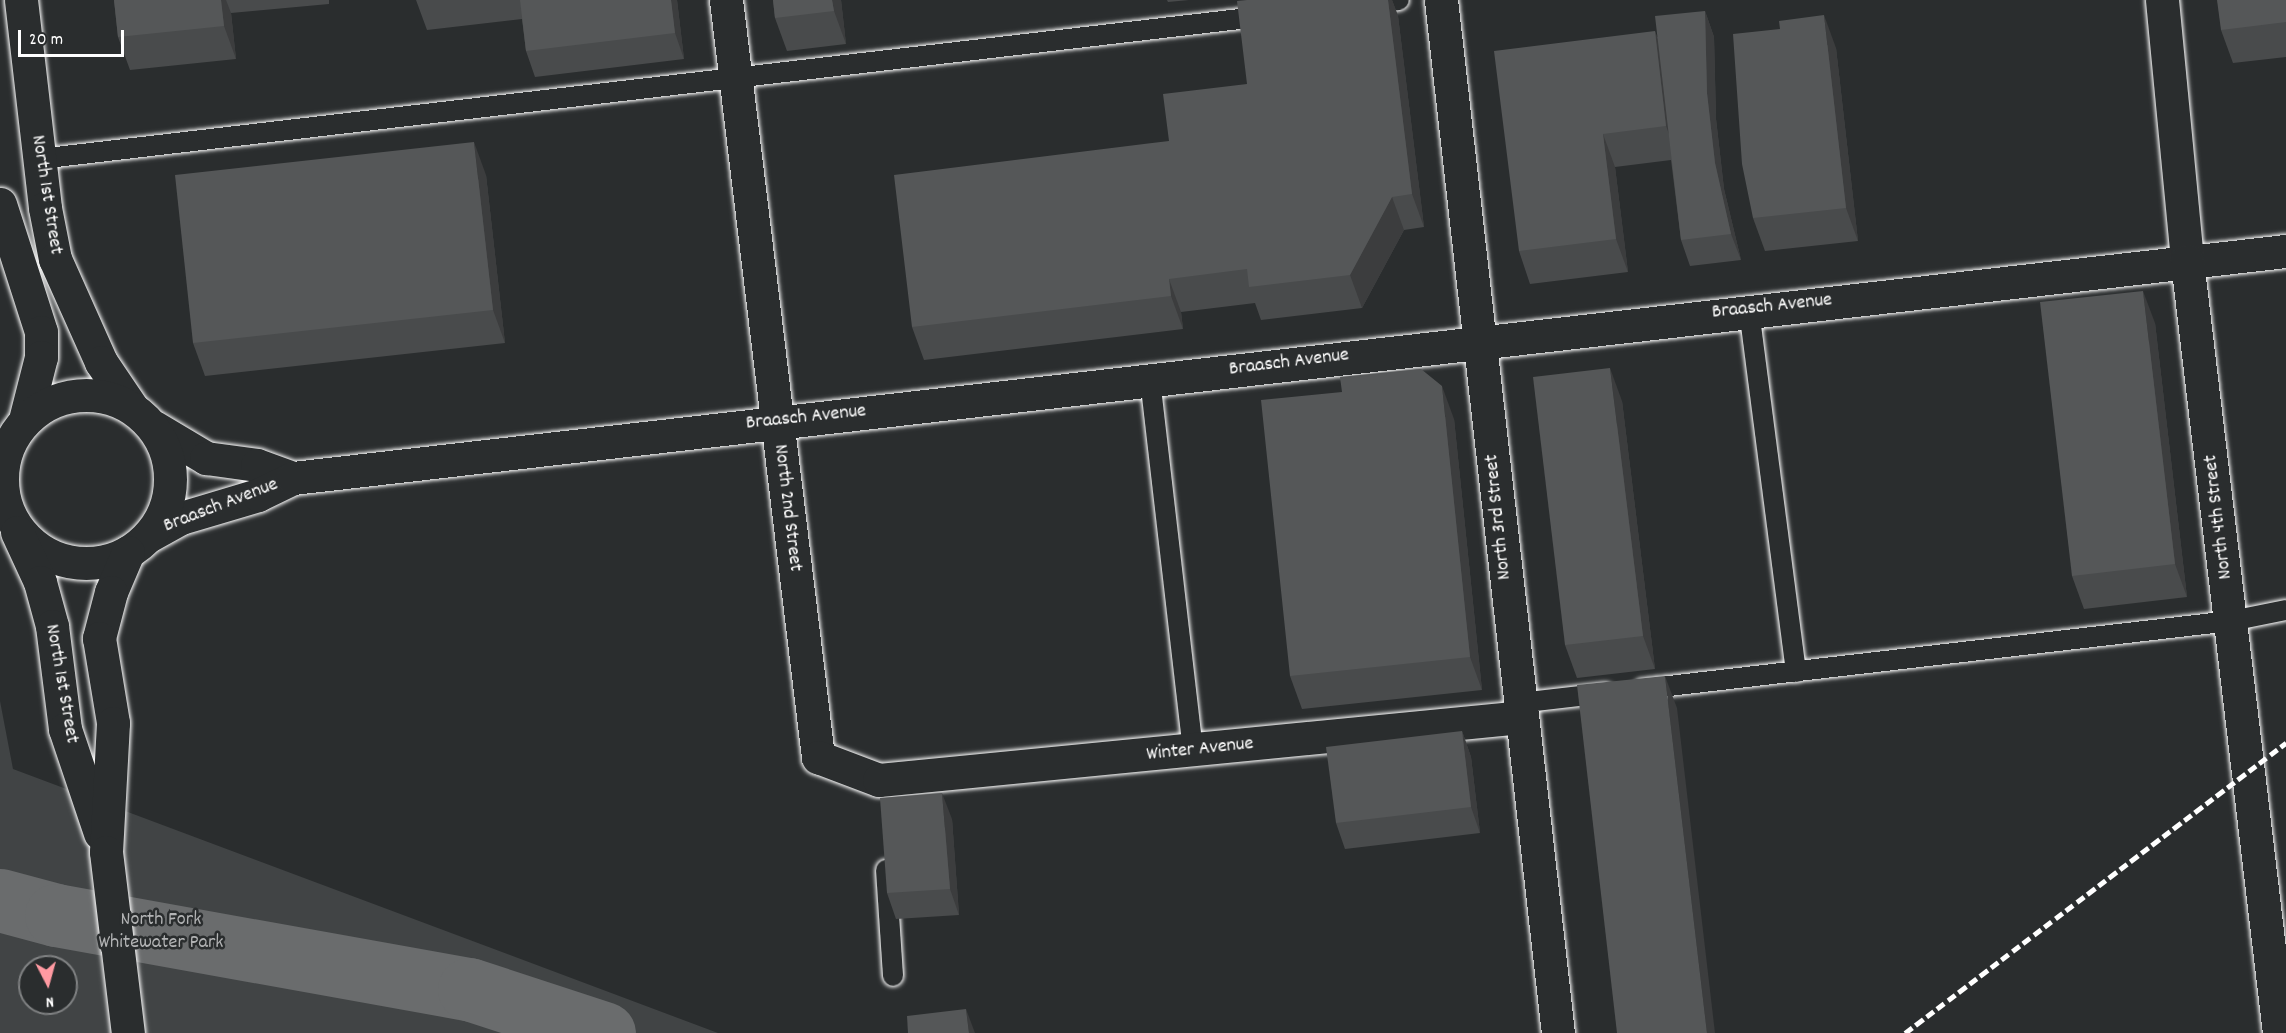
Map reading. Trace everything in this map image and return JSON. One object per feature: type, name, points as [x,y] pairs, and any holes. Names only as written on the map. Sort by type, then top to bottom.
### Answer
[{"type":"street","name":"North 1st Street","points":[[21,0],[39,159],[55,259],[101,362],[143,417]]},
{"type":"street","name":"North 2nd Street","points":[[726,0],[818,757],[880,792]]},
{"type":"street","name":"North 3rd Street","points":[[1441,0],[1558,1033]]},
{"type":"street","name":"North 4th Street","points":[[2162,0],[2187,261],[2231,621],[2246,774],[2279,1033]]},
{"type":"street","name":"North 1st Street","points":[[0,204],[40,332],[40,365],[25,420]]},
{"type":"street","name":"Braasch Avenue","points":[[139,544],[182,518],[258,495],[293,478],[1480,340],[2286,251]]},
{"type":"street","points":[[77,394],[106,396],[143,417],[167,453],[171,482],[165,510],[139,544],[103,562],[67,560],[50,555],[28,540],[11,519],[3,494],[2,468],[10,442],[25,420],[49,403],[77,394]]},
{"type":"street","name":"Braasch Avenue","points":[[143,417],[207,458],[258,465],[293,478]]},
{"type":"street","name":"North 1st Street","points":[[11,519],[40,582],[52,626],[65,729],[106,852]]},
{"type":"street","name":"North 1st Street","points":[[127,1026],[106,852],[112,723],[99,638],[111,592],[139,544]]},
{"type":"street","name":"Winter Avenue","points":[[880,792],[1520,710]]},
{"type":"lane","points":[[1351,6],[1399,0]]},
{"type":"lane","points":[[39,159],[1280,14]]},
{"type":"lane","points":[[1749,310],[1796,672]]},
{"type":"lane","points":[[1150,379],[1193,752]]},
{"type":"lane","points":[[1520,710],[1796,672],[2231,621],[2286,610]]},
{"type":"lane","points":[[884,849],[893,976]]},
{"type":"green space","name":"North Fork Whitewater Park","points":[[0,701],[13,769],[718,1033],[0,1033]]},
{"type":"building","points":[[114,0],[221,0],[224,26],[118,37]]},
{"type":"building","points":[[520,0],[671,0],[675,33],[526,51]]},
{"type":"building","points":[[773,0],[832,0],[834,11],[775,18]]},
{"type":"building","points":[[1388,0],[1412,194],[1392,197],[1350,275],[1249,287],[1247,269],[1169,279],[1171,296],[912,327],[894,175],[1169,141],[1163,94],[1247,84],[1237,1]]},
{"type":"building","points":[[2217,0],[2286,0],[2286,22],[2221,30]]},
{"type":"building","points":[[1705,11],[1707,93],[1715,163],[1731,234],[1681,240],[1655,16]]},
{"type":"building","points":[[1824,15],[1846,208],[1753,218],[1742,164],[1733,34],[1780,29],[1779,21]]},
{"type":"building","points":[[1655,31],[1666,126],[1603,134],[1616,239],[1519,251],[1494,51]]},
{"type":"building","points":[[474,142],[493,310],[193,343],[175,175]]},
{"type":"building","points":[[2143,291],[2175,564],[2072,576],[2040,302]]},
{"type":"building","points":[[1610,368],[1643,636],[1565,645],[1533,377]]},
{"type":"building","points":[[1421,369],[1442,386],[1470,657],[1290,676],[1261,400],[1342,392],[1340,377]]},
{"type":"building","points":[[1665,676],[1707,1033],[1617,1033],[1577,685]]},
{"type":"building","points":[[1462,731],[1471,807],[1336,823],[1326,747]]},
{"type":"building","points":[[942,793],[950,889],[887,893],[880,798]]},
{"type":"building","points":[[966,1009],[969,1033],[908,1033],[907,1016]]},
{"type":"waterway","points":[[0,900],[56,915],[469,989],[604,1033]]},
{"type":"railway","points":[[1905,1033],[2286,743]]}]
